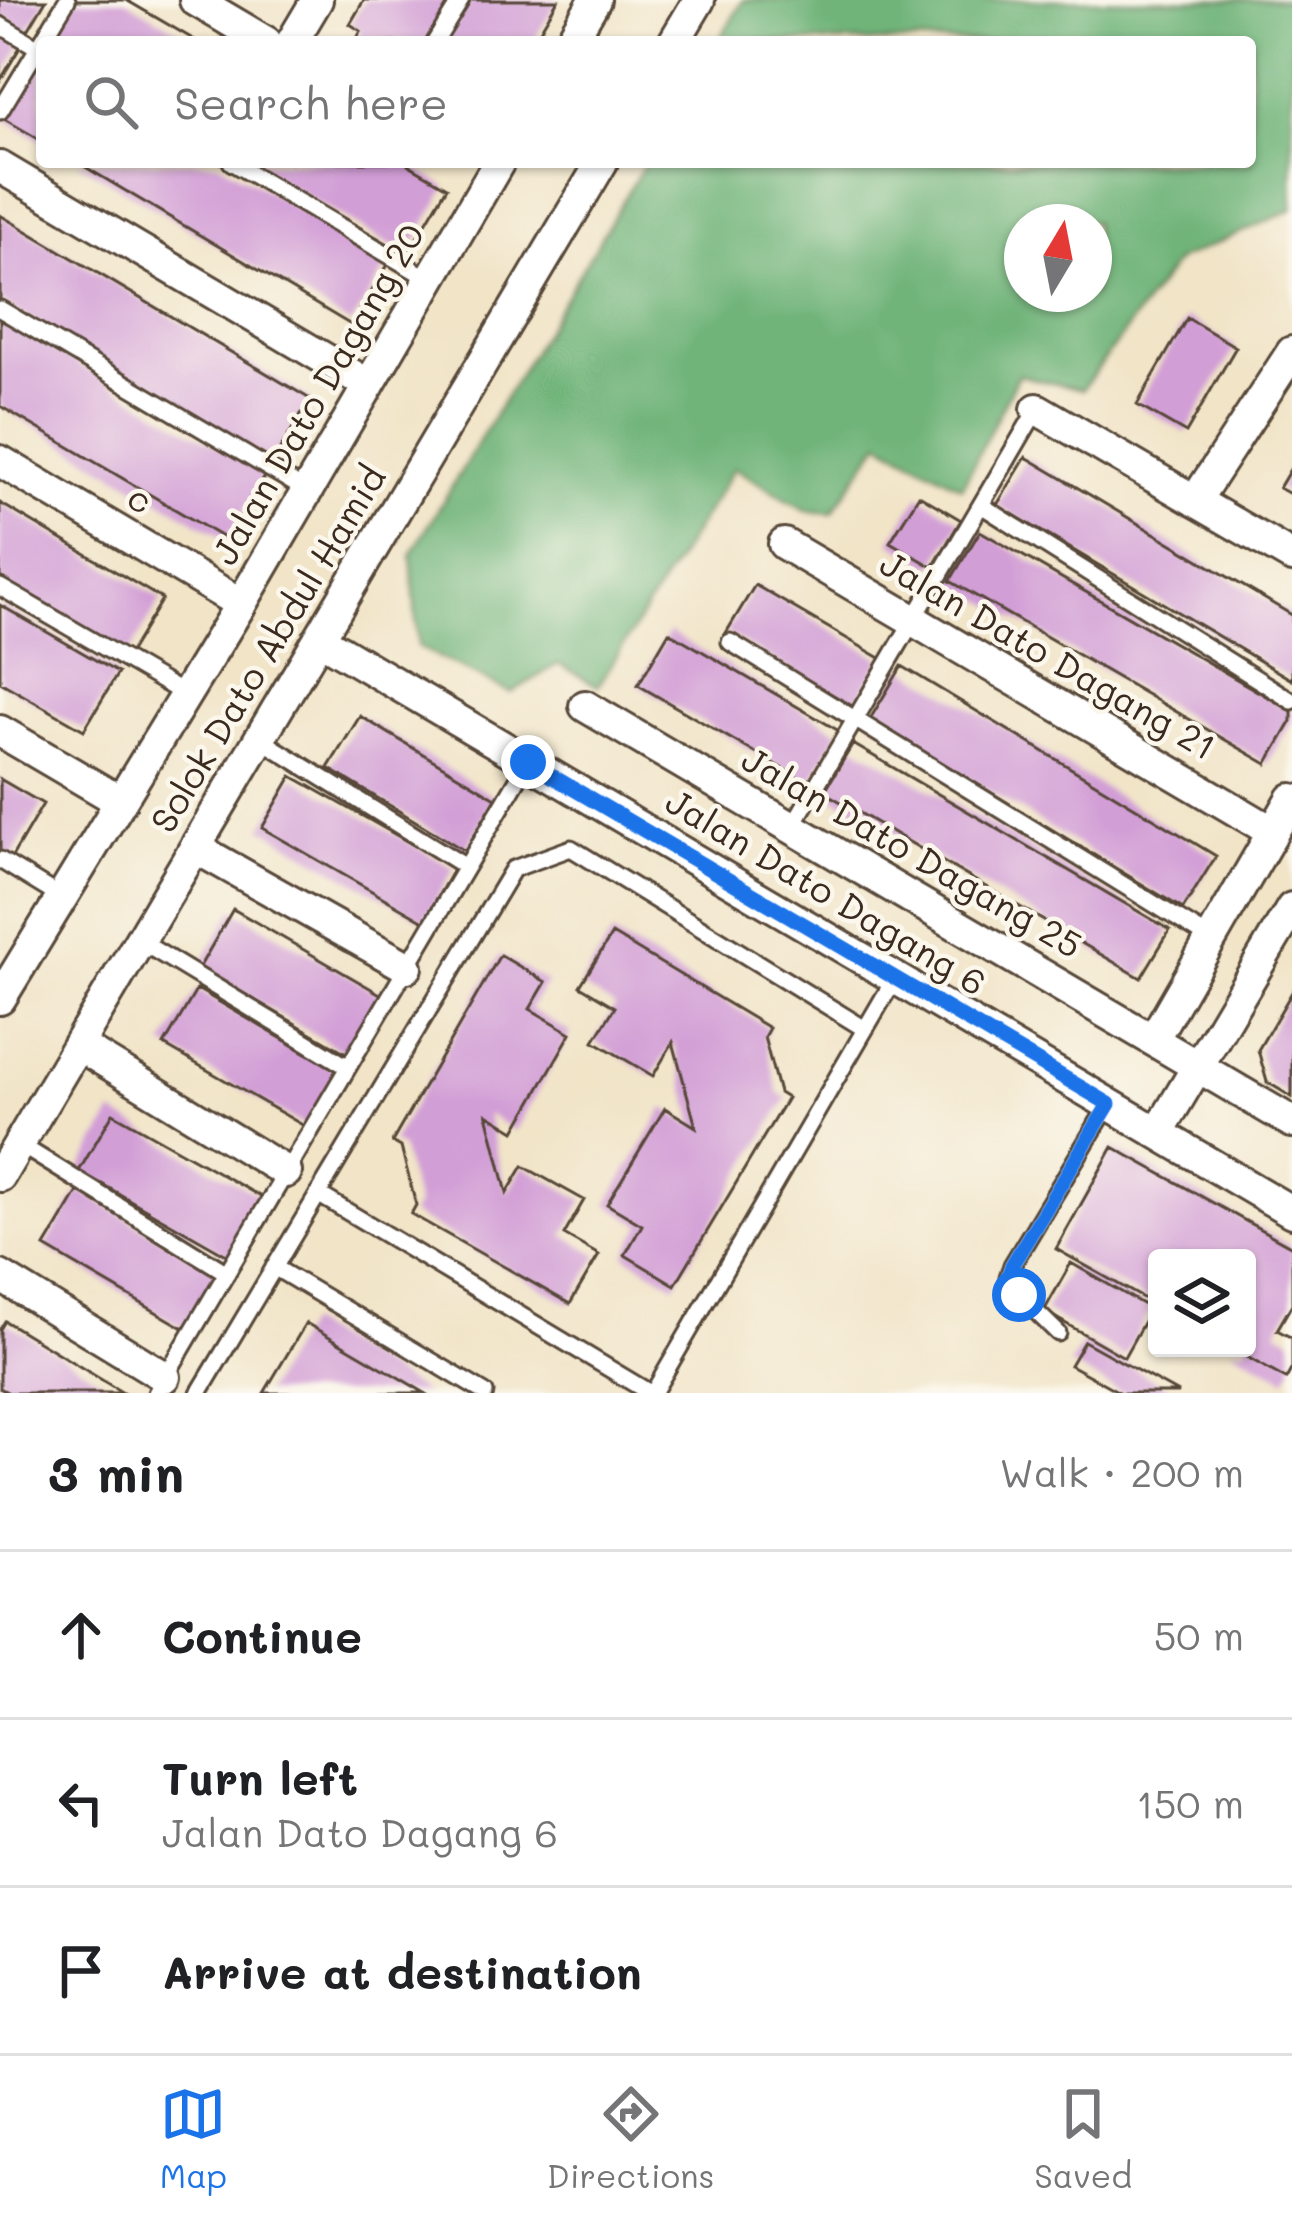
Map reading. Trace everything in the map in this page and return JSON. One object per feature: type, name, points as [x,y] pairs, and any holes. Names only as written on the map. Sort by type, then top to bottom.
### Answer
[{"type":"street","points":[[195,0],[256,36]]},
{"type":"street","points":[[296,36],[317,0]]},
{"type":"street","points":[[574,36],[595,0]]},
{"type":"street","points":[[678,36],[699,0]]},
{"type":"street","points":[[0,167],[369,386]]},
{"type":"street","name":"Jalan Dato Dagang 20","points":[[0,999],[308,491],[431,280],[486,168]]},
{"type":"street","name":"Solok Dato Abdul Hamid","points":[[0,1177],[598,168]]},
{"type":"street","points":[[1196,501],[1292,352]]},
{"type":"street","points":[[1037,409],[1292,557]]},
{"type":"street","name":"c","points":[[0,461],[241,604]]},
{"type":"street","name":"Jalan Dato Dagang 21","points":[[784,544],[1273,832]]},
{"type":"street","name":"Jalan Dato Dagang 6","points":[[320,639],[1292,1212]]},
{"type":"street","name":"Jalan Dato Dagang 25","points":[[585,706],[1292,1122]]},
{"type":"street","points":[[0,731],[121,802]]},
{"type":"street","points":[[1154,1038],[1292,799]]},
{"type":"street","points":[[196,848],[406,967]]},
{"type":"street","points":[[1158,1133],[1292,908]]},
{"type":"street","points":[[78,1045],[286,1172]]},
{"type":"street","points":[[0,1276],[160,1385]]},
{"type":"lane","points":[[47,36],[67,0]]},
{"type":"lane","points":[[439,36],[460,0]]},
{"type":"lane","points":[[0,25],[36,47]]},
{"type":"lane","points":[[0,111],[36,55]]},
{"type":"lane","points":[[241,168],[431,280]]},
{"type":"lane","points":[[0,309],[308,491]]},
{"type":"lane","points":[[792,827],[1037,409]]},
{"type":"lane","points":[[981,505],[1292,701]]},
{"type":"lane","points":[[0,587],[186,695]]},
{"type":"lane","points":[[730,642],[1211,939]]},
{"type":"lane","points":[[260,739],[466,867]]},
{"type":"lane","points":[[160,1385],[528,762]]},
{"type":"lane","points":[[199,1393],[513,869],[571,848],[865,1029]]},
{"type":"lane","points":[[0,860],[62,898]]},
{"type":"lane","points":[[140,941],[348,1067]]},
{"type":"lane","points":[[318,1194],[651,1393],[895,978]]},
{"type":"lane","points":[[1058,1333],[1019,1295],[1008,1277],[1109,1104]]},
{"type":"lane","points":[[19,1144],[226,1273]]},
{"type":"lane","points":[[274,1267],[485,1393]]},
{"type":"green space","points":[[743,0],[1292,0],[1292,210],[1176,261],[1082,390],[1018,375],[962,487],[880,442],[832,513],[807,511],[734,468],[598,686],[558,664],[511,693],[418,647],[411,555],[642,168],[1256,168],[1256,36],[722,36]]},
{"type":"building","points":[[0,0],[46,0],[27,32],[0,15]]},
{"type":"building","points":[[76,0],[126,0],[188,36],[55,36]]},
{"type":"building","points":[[364,0],[452,0],[431,36],[358,36],[361,31],[350,24]]},
{"type":"building","points":[[470,0],[558,0],[537,36],[449,36]]},
{"type":"building","points":[[0,32],[22,44],[0,81]]},
{"type":"building","points":[[36,65],[36,138],[4,119]]},
{"type":"building","points":[[87,168],[229,168],[389,263],[351,325]]},
{"type":"building","points":[[258,168],[414,168],[447,187],[407,255]]},
{"type":"building","points":[[0,215],[310,399],[272,463],[0,301]]},
{"type":"building","points":[[1187,318],[1236,347],[1186,433],[1137,405]]},
{"type":"building","points":[[0,319],[266,475],[227,540],[0,406]]},
{"type":"building","points":[[1026,457],[1292,615],[1292,680],[997,505]]},
{"type":"building","points":[[1292,466],[1292,495],[1279,488]]},
{"type":"building","points":[[919,495],[961,520],[933,567],[890,542]]},
{"type":"building","points":[[0,503],[162,599],[127,657],[0,582]]},
{"type":"building","points":[[980,531],[1292,711],[1292,721],[1267,764],[950,581]]},
{"type":"building","points":[[755,585],[882,659],[854,707],[726,633]]},
{"type":"building","points":[[0,605],[118,673],[84,730],[0,682]]},
{"type":"building","points":[[669,632],[839,731],[809,784],[638,685]]},
{"type":"building","points":[[902,666],[1216,856],[1183,909],[870,719]]},
{"type":"building","points":[[360,716],[496,798],[465,851],[328,768]]},
{"type":"building","points":[[853,744],[1170,930],[1141,978],[824,792]]},
{"type":"building","points":[[292,776],[454,868],[424,921],[262,828]]},
{"type":"building","points":[[0,779],[43,804],[10,860],[0,854]]},
{"type":"building","points":[[233,909],[382,995],[348,1054],[199,968]]},
{"type":"building","points":[[612,934],[769,1028],[764,1037],[779,1093],[787,1098],[675,1285],[625,1255],[642,1225],[607,1204],[665,1108],[696,1127],[673,1042],[653,1076],[594,1041],[615,1007],[580,986]]},
{"type":"building","points":[[500,955],[546,982],[530,1009],[571,1033],[515,1131],[487,1114],[507,1193],[523,1166],[584,1200],[564,1235],[599,1255],[570,1304],[411,1214],[416,1205],[401,1147],[392,1142]]},
{"type":"building","points":[[197,989],[339,1072],[306,1127],[164,1045]]},
{"type":"building","points":[[1292,992],[1292,1097],[1267,1082],[1258,1050]]},
{"type":"building","points":[[113,1113],[263,1198],[230,1257],[79,1171]]},
{"type":"building","points":[[1113,1147],[1292,1247],[1292,1304],[1277,1330],[1292,1338],[1292,1368],[1286,1379],[1247,1357],[1256,1357],[1256,1249],[1148,1249],[1148,1301],[1056,1249]]},
{"type":"building","points":[[79,1190],[221,1273],[187,1330],[45,1247]]},
{"type":"building","points":[[1071,1263],[1148,1307],[1124,1357],[1044,1311]]},
{"type":"building","points":[[5,1321],[123,1393],[9,1393],[0,1388],[0,1329]]},
{"type":"building","points":[[306,1323],[425,1393],[264,1393]]},
{"type":"building","points":[[1084,1341],[1178,1393],[1121,1393],[1070,1365]]},
{"type":"route","points":[[528,762],[1109,1104],[1012,1265],[1008,1277],[1019,1295]]}]
